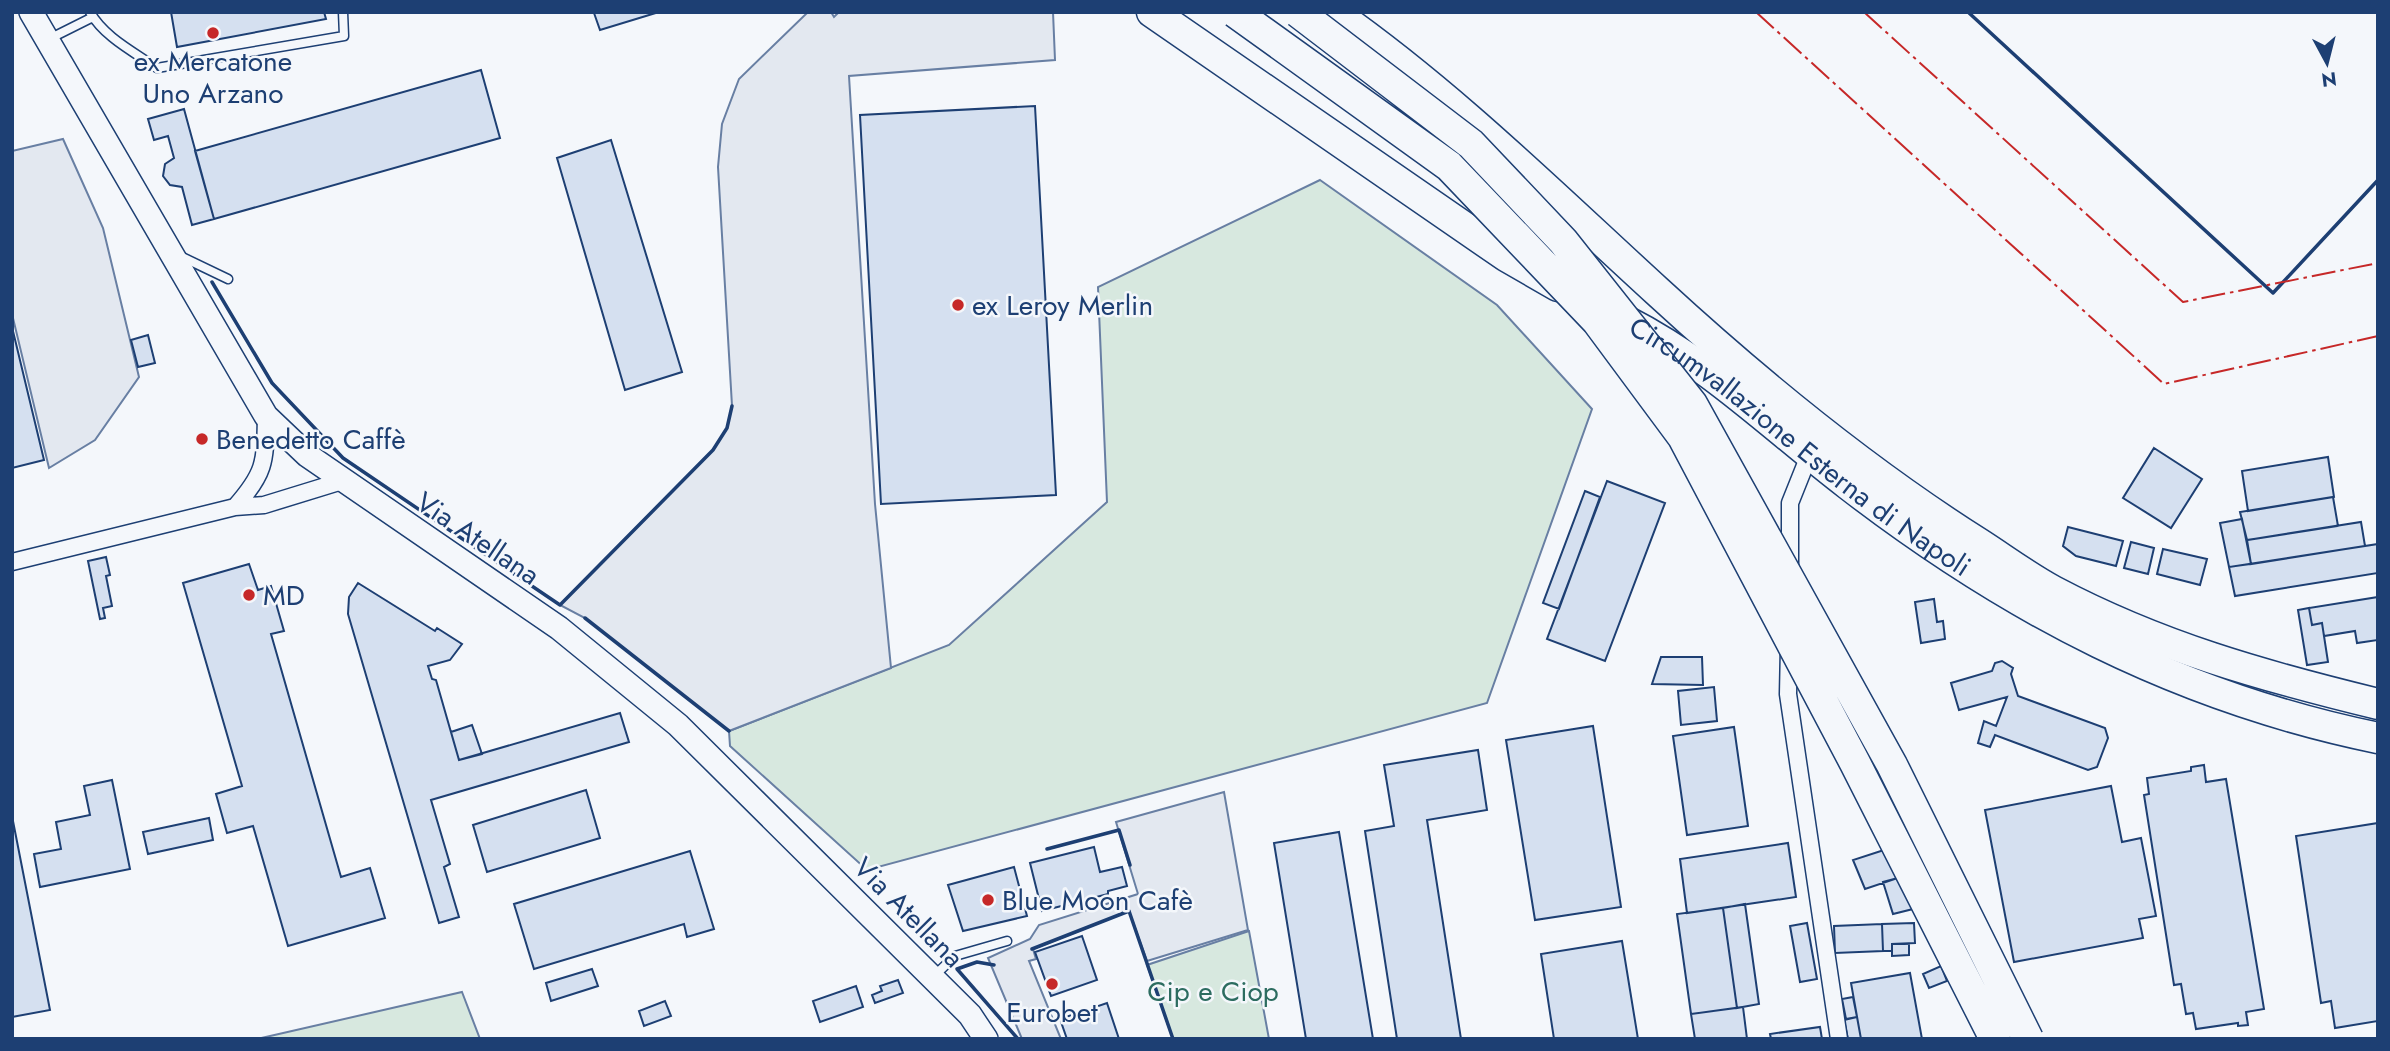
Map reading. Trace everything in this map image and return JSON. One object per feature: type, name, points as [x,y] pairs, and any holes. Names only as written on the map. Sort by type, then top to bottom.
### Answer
[{"type":"highway","name":"Circumvallazione Esterna di Napoli","points":[[1152,12],[1506,256],[1688,356],[1849,485],[1990,584],[2084,638],[2207,690],[2288,715],[2378,738]]},
{"type":"highway","points":[[1235,12],[1450,166],[1597,320],[1683,437],[1856,763],[1995,1039]]},
{"type":"highway","points":[[1298,12],[1471,144],[1563,241],[1692,404],[1892,765],[2028,1039]]},
{"type":"highway","name":"Circumvallazione Esterna di Napoli","points":[[1333,12],[1470,119],[1737,363],[1857,459],[1944,521],[2052,590],[2147,635],[2250,672],[2378,704]]},
{"type":"main road","name":"Via Atellana","points":[[31,12],[266,416],[307,455],[559,628],[678,725],[970,1015],[986,1039]]},
{"type":"street","points":[[235,507],[255,485],[264,467],[266,416]]},
{"type":"street","points":[[1811,453],[1790,503],[1788,694],[1839,1039]]},
{"type":"street","points":[[12,562],[235,507],[264,505],[342,481]]},
{"type":"lane","points":[[47,40],[92,15],[121,43],[157,68],[344,36],[343,12]]},
{"type":"lane","points":[[173,253],[228,279]]},
{"type":"lane","points":[[932,977],[955,956],[1007,941]]},
{"type":"green space","points":[[1320,180],[1497,305],[1592,409],[1487,703],[867,870],[730,746],[729,731],[949,645],[1107,502],[1098,287]]},
{"type":"green space","name":"Cip e Ciop","points":[[1249,931],[1269,1039],[1173,1039],[1147,965]]},
{"type":"green space","points":[[462,992],[480,1039],[257,1039]]},
{"type":"shaded area","points":[[808,12],[831,12],[834,17],[839,12],[1053,12],[1055,60],[849,76],[875,504],[891,668],[729,731],[585,618],[560,605],[713,450],[727,428],[732,406],[718,167],[722,124],[739,79]]},
{"type":"shaded area","points":[[63,139],[103,228],[139,377],[95,440],[49,468],[12,314],[12,151]]},
{"type":"shaded area","points":[[1224,792],[1248,930],[1147,961],[1129,911],[1033,949],[1036,959],[1029,961],[1061,1039],[1022,1039],[988,958],[1030,939],[1039,925],[1138,894],[1116,822]]},
{"type":"building","name":"ex Mercatone Uno Arzano","points":[[171,12],[324,12],[326,19],[177,47]]},
{"type":"building","points":[[659,12],[600,30],[594,13]]},
{"type":"building","points":[[481,70],[500,138],[214,219],[195,151]]},
{"type":"building","name":"ex Leroy Merlin","points":[[1035,106],[1056,495],[881,504],[860,115]]},
{"type":"building","points":[[184,109],[214,219],[192,225],[182,187],[170,185],[163,176],[165,164],[174,158],[168,136],[154,140],[148,119]]},
{"type":"building","points":[[611,140],[682,372],[625,390],[557,158]]},
{"type":"building","points":[[12,327],[44,460],[12,468]]},
{"type":"building","points":[[148,335],[155,363],[138,367],[131,340]]},
{"type":"building","points":[[2154,448],[2202,479],[2171,528],[2123,498]]},
{"type":"building","points":[[2328,457],[2334,497],[2248,511],[2242,471]]},
{"type":"building","points":[[1607,481],[1665,503],[1605,661],[1547,639]]},
{"type":"building","points":[[1585,491],[1600,497],[1559,609],[1543,603]]},
{"type":"building","points":[[2333,497],[2338,526],[2247,540],[2240,512]]},
{"type":"building","points":[[2242,519],[2251,564],[2229,567],[2220,523]]},
{"type":"building","points":[[2361,522],[2365,546],[2251,564],[2247,540]]},
{"type":"building","points":[[2068,527],[2123,541],[2116,566],[2076,556],[2063,546]]},
{"type":"building","points":[[2131,542],[2154,548],[2148,574],[2124,568]]},
{"type":"building","points":[[2378,544],[2378,573],[2235,596],[2229,567]]},
{"type":"building","points":[[2163,549],[2207,559],[2200,585],[2157,574]]},
{"type":"building","points":[[106,557],[110,575],[106,576],[112,606],[103,608],[105,618],[100,619],[88,561]]},
{"type":"building","points":[[249,564],[258,590],[271,586],[284,631],[271,634],[341,877],[370,868],[385,918],[288,946],[253,826],[227,833],[216,794],[242,786],[183,583]]},
{"type":"building","points":[[358,583],[435,631],[437,628],[462,644],[450,660],[428,666],[432,679],[436,680],[459,760],[620,713],[629,742],[431,800],[450,864],[444,867],[459,917],[439,923],[348,614],[349,597]]},
{"type":"building","points":[[2378,597],[2378,640],[2357,643],[2355,631],[2324,636],[2322,623],[2312,625],[2309,608]]},
{"type":"building","points":[[1934,599],[1937,622],[1943,621],[1945,639],[1921,643],[1915,602]]},
{"type":"building","points":[[2309,608],[2312,625],[2322,623],[2328,662],[2307,665],[2298,610]]},
{"type":"building","points":[[1661,657],[1702,657],[1703,685],[1652,684]]},
{"type":"building","points":[[2002,661],[2013,668],[2011,674],[2018,696],[2105,728],[2108,738],[2097,767],[2088,770],[1995,735],[1990,747],[1978,743],[1984,721],[1996,726],[2007,697],[1959,710],[1951,683],[1992,671],[1995,663]]},
{"type":"building","points":[[1714,687],[1717,721],[1681,725],[1678,691]]},
{"type":"building","points":[[472,725],[482,754],[459,760],[451,732]]},
{"type":"building","points":[[1593,726],[1621,907],[1535,920],[1506,740]]},
{"type":"building","points":[[1734,727],[1748,826],[1687,835],[1673,736]]},
{"type":"building","points":[[1478,750],[1487,810],[1427,820],[1461,1039],[1397,1039],[1365,831],[1394,826],[1384,765]]},
{"type":"building","points":[[2204,765],[2206,782],[2226,779],[2264,1009],[2246,1012],[2248,1025],[2238,1026],[2238,1023],[2196,1029],[2193,1013],[2186,1014],[2181,984],[2174,985],[2144,795],[2149,794],[2147,778],[2191,771],[2191,767]]},
{"type":"building","points":[[112,780],[130,869],[40,887],[34,854],[61,849],[56,822],[90,815],[84,786]]},
{"type":"building","points":[[2111,786],[2122,842],[2141,838],[2156,916],[2139,919],[2143,938],[2014,962],[1985,810]]},
{"type":"building","points":[[586,790],[600,838],[487,872],[473,825]]},
{"type":"building","points":[[12,816],[50,1010],[12,1017]]},
{"type":"building","points":[[209,818],[213,840],[148,854],[143,832]]},
{"type":"building","points":[[2378,823],[2378,1021],[2335,1028],[2331,1001],[2321,1003],[2296,836]]},
{"type":"building","points":[[1339,832],[1373,1039],[1306,1039],[1274,843]]},
{"type":"building","points":[[1788,843],[1796,897],[1687,913],[1680,859]]},
{"type":"building","points":[[1094,847],[1100,872],[1122,867],[1127,886],[1108,891],[1108,894],[1042,911],[1030,863]]},
{"type":"building","points":[[1884,850],[1898,878],[1865,889],[1853,860]]},
{"type":"building","points":[[690,851],[714,929],[687,937],[684,924],[534,969],[514,904]]},
{"type":"building","name":"Blue Moon Cafè","points":[[1014,867],[1027,916],[963,931],[948,885]]},
{"type":"building","points":[[1898,878],[1913,909],[1893,914],[1883,882]]},
{"type":"building","points":[[1745,904],[1759,1004],[1737,1008],[1723,908]]},
{"type":"building","points":[[1723,908],[1737,1008],[1691,1014],[1677,914]]},
{"type":"building","points":[[1807,923],[1817,979],[1800,982],[1790,926]]},
{"type":"building","points":[[1914,923],[1915,943],[1892,944],[1892,951],[1883,951],[1882,924]]},
{"type":"building","points":[[1882,924],[1883,951],[1835,953],[1834,926]]},
{"type":"building","points":[[1082,936],[1097,980],[1051,996],[1035,952]]},
{"type":"building","points":[[1622,941],[1638,1039],[1554,1039],[1541,954]]},
{"type":"building","points":[[1892,944],[1909,944],[1909,955],[1892,956]]},
{"type":"building","points":[[1941,966],[1947,981],[1929,988],[1923,974]]},
{"type":"building","points":[[592,969],[598,986],[551,1001],[546,983]]},
{"type":"building","points":[[1910,973],[1922,1039],[1861,1039],[1851,983]]},
{"type":"building","points":[[898,980],[903,993],[875,1003],[872,995],[882,991],[880,986]]},
{"type":"building","points":[[856,986],[863,1007],[820,1022],[813,1001]]},
{"type":"building","points":[[1853,997],[1857,1017],[1846,1019],[1842,999]]},
{"type":"building","points":[[665,1001],[671,1016],[644,1026],[639,1011]]},
{"type":"building","points":[[1107,1003],[1119,1039],[1067,1039],[1060,1019]]},
{"type":"building","points":[[1743,1007],[1747,1039],[1695,1039],[1691,1014]]},
{"type":"building","points":[[1857,1017],[1861,1039],[1848,1039],[1844,1020]]},
{"type":"building","points":[[1820,1027],[1822,1039],[1771,1039],[1770,1034]]},
{"type":"wall","points":[[1968,12],[2273,293],[2378,180]]},
{"type":"wall","points":[[212,282],[272,383],[343,458],[560,605],[713,450],[727,428],[732,406]]},
{"type":"wall","points":[[585,618],[729,731]]},
{"type":"wall","points":[[1047,849],[1119,830],[1130,865]]},
{"type":"wall","points":[[1032,949],[1129,911],[1173,1039]]},
{"type":"wall","points":[[994,965],[977,962],[957,969],[1018,1039]]},
{"type":"power","points":[[1756,12],[2164,384],[2378,336]]},
{"type":"power","points":[[1864,12],[2183,302],[2378,263]]},
{"type":"place","name":"ex Mercatone Uno Arzano","points":[[213,33]]},
{"type":"place","name":"ex Leroy Merlin","points":[[958,305]]},
{"type":"place","name":"Benedetto Caffè","points":[[202,439]]},
{"type":"place","name":"MD","points":[[249,595]]},
{"type":"place","name":"Blue Moon Cafè","points":[[988,900]]},
{"type":"place","name":"Eurobet","points":[[1052,984]]}]
